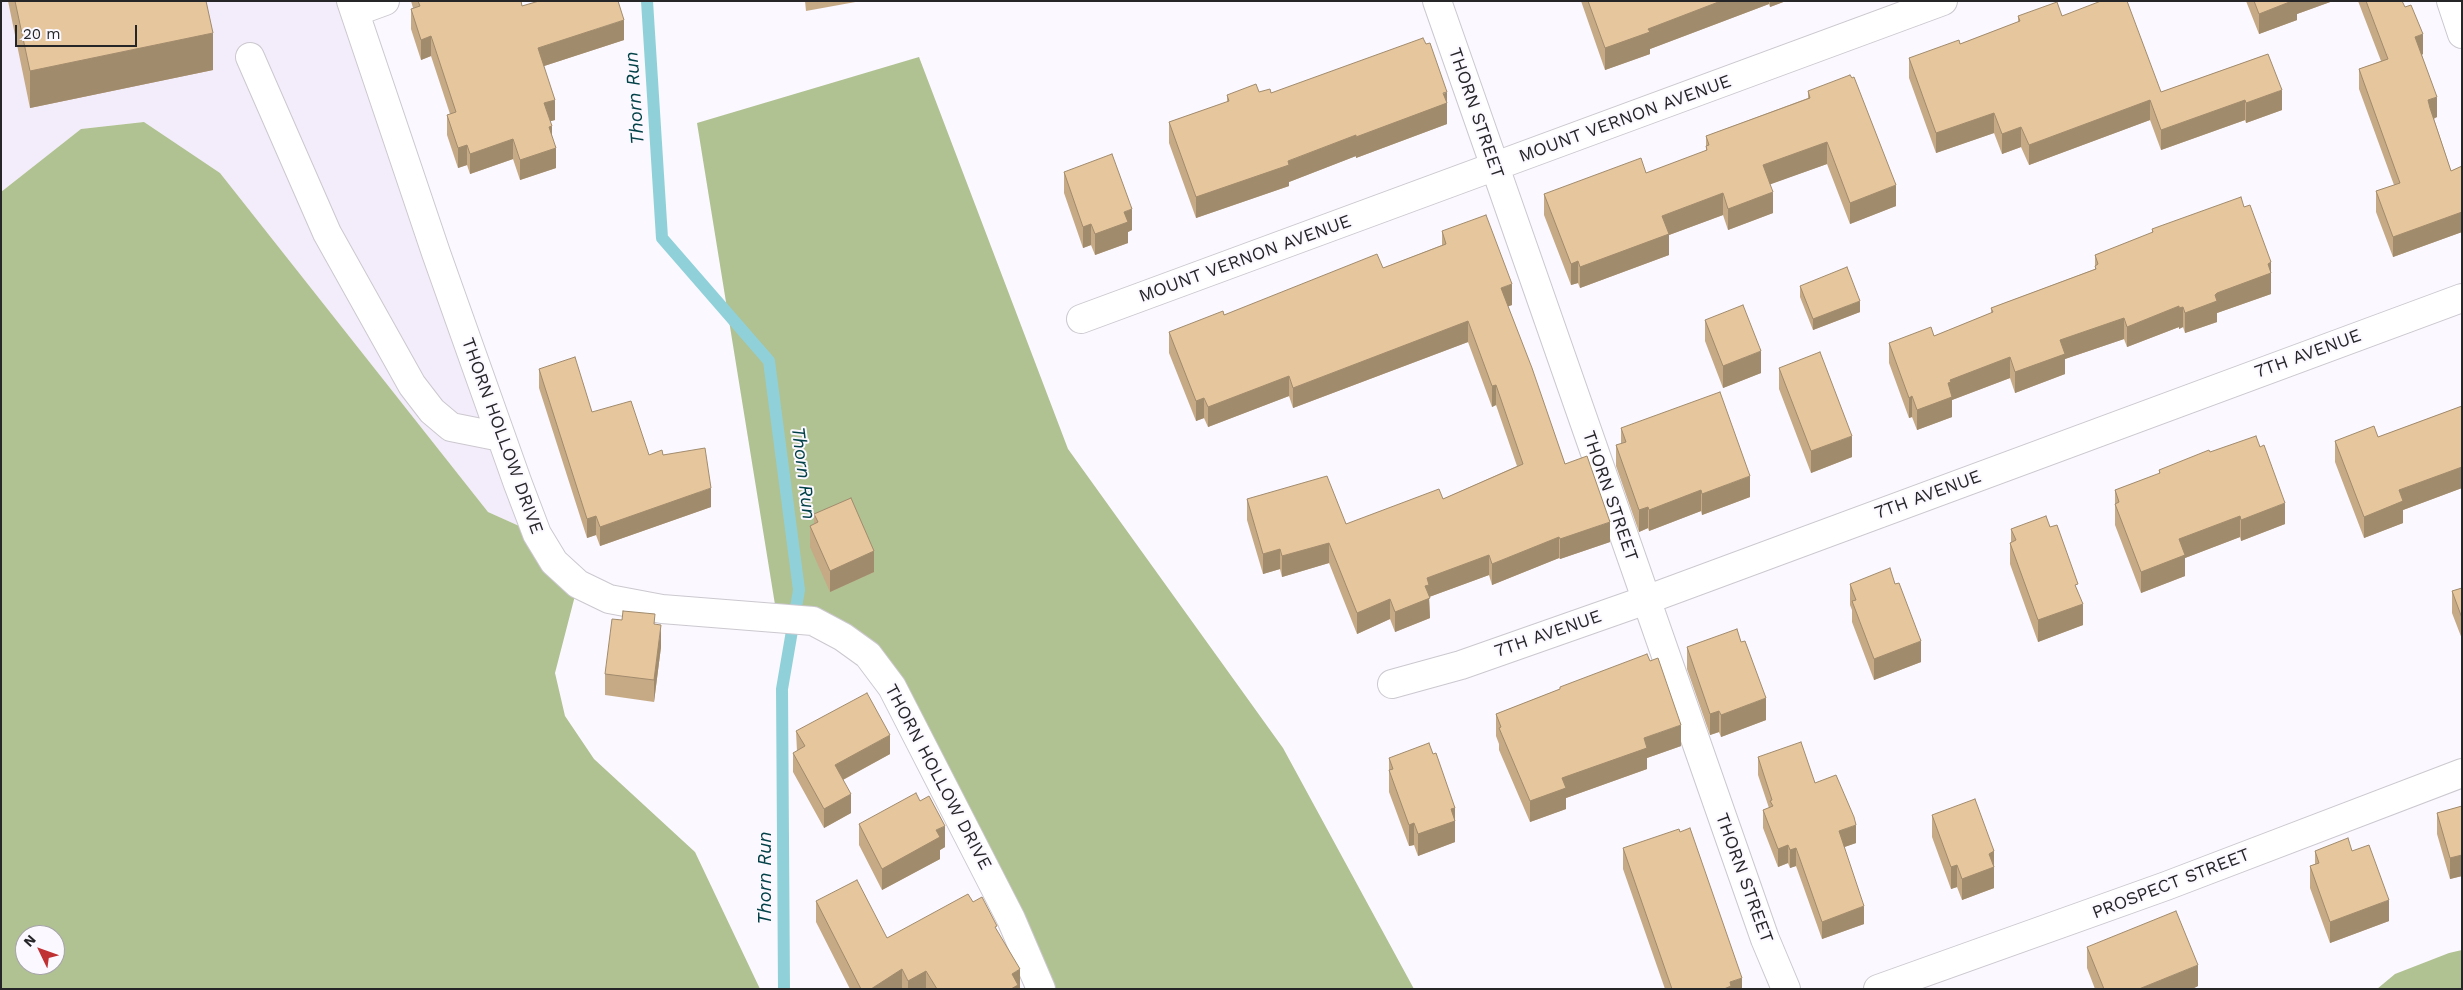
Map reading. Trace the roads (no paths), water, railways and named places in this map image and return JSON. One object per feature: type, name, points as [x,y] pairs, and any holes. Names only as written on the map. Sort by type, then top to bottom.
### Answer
[{"type":"street","points":[[353,7],[385,1]]},
{"type":"street","name":"THORN STREET","points":[[1437,1],[1764,939],[1786,989]]},
{"type":"street","name":"MOUNT VERNON AVENUE","points":[[1081,319],[1944,1]]},
{"type":"street","points":[[2451,1],[2462,34]]},
{"type":"street","name":"THORN HOLLOW DRIVE","points":[[353,7],[501,437],[537,534],[554,562],[578,584],[609,599],[662,609],[813,621],[843,637],[868,655],[892,686],[1011,919],[1041,989]]},
{"type":"street","points":[[250,57],[327,233],[412,385],[432,411],[451,427],[501,437]]},
{"type":"street","name":"7TH AVENUE","points":[[1392,684],[1461,664],[1646,600],[2462,298]]},
{"type":"street","name":"PROSPECT STREET","points":[[1878,989],[2139,896],[2462,773]]},
{"type":"waterway","name":"Thorn Run","points":[[647,1],[662,238],[769,361],[799,590],[782,689],[784,989]]}]
